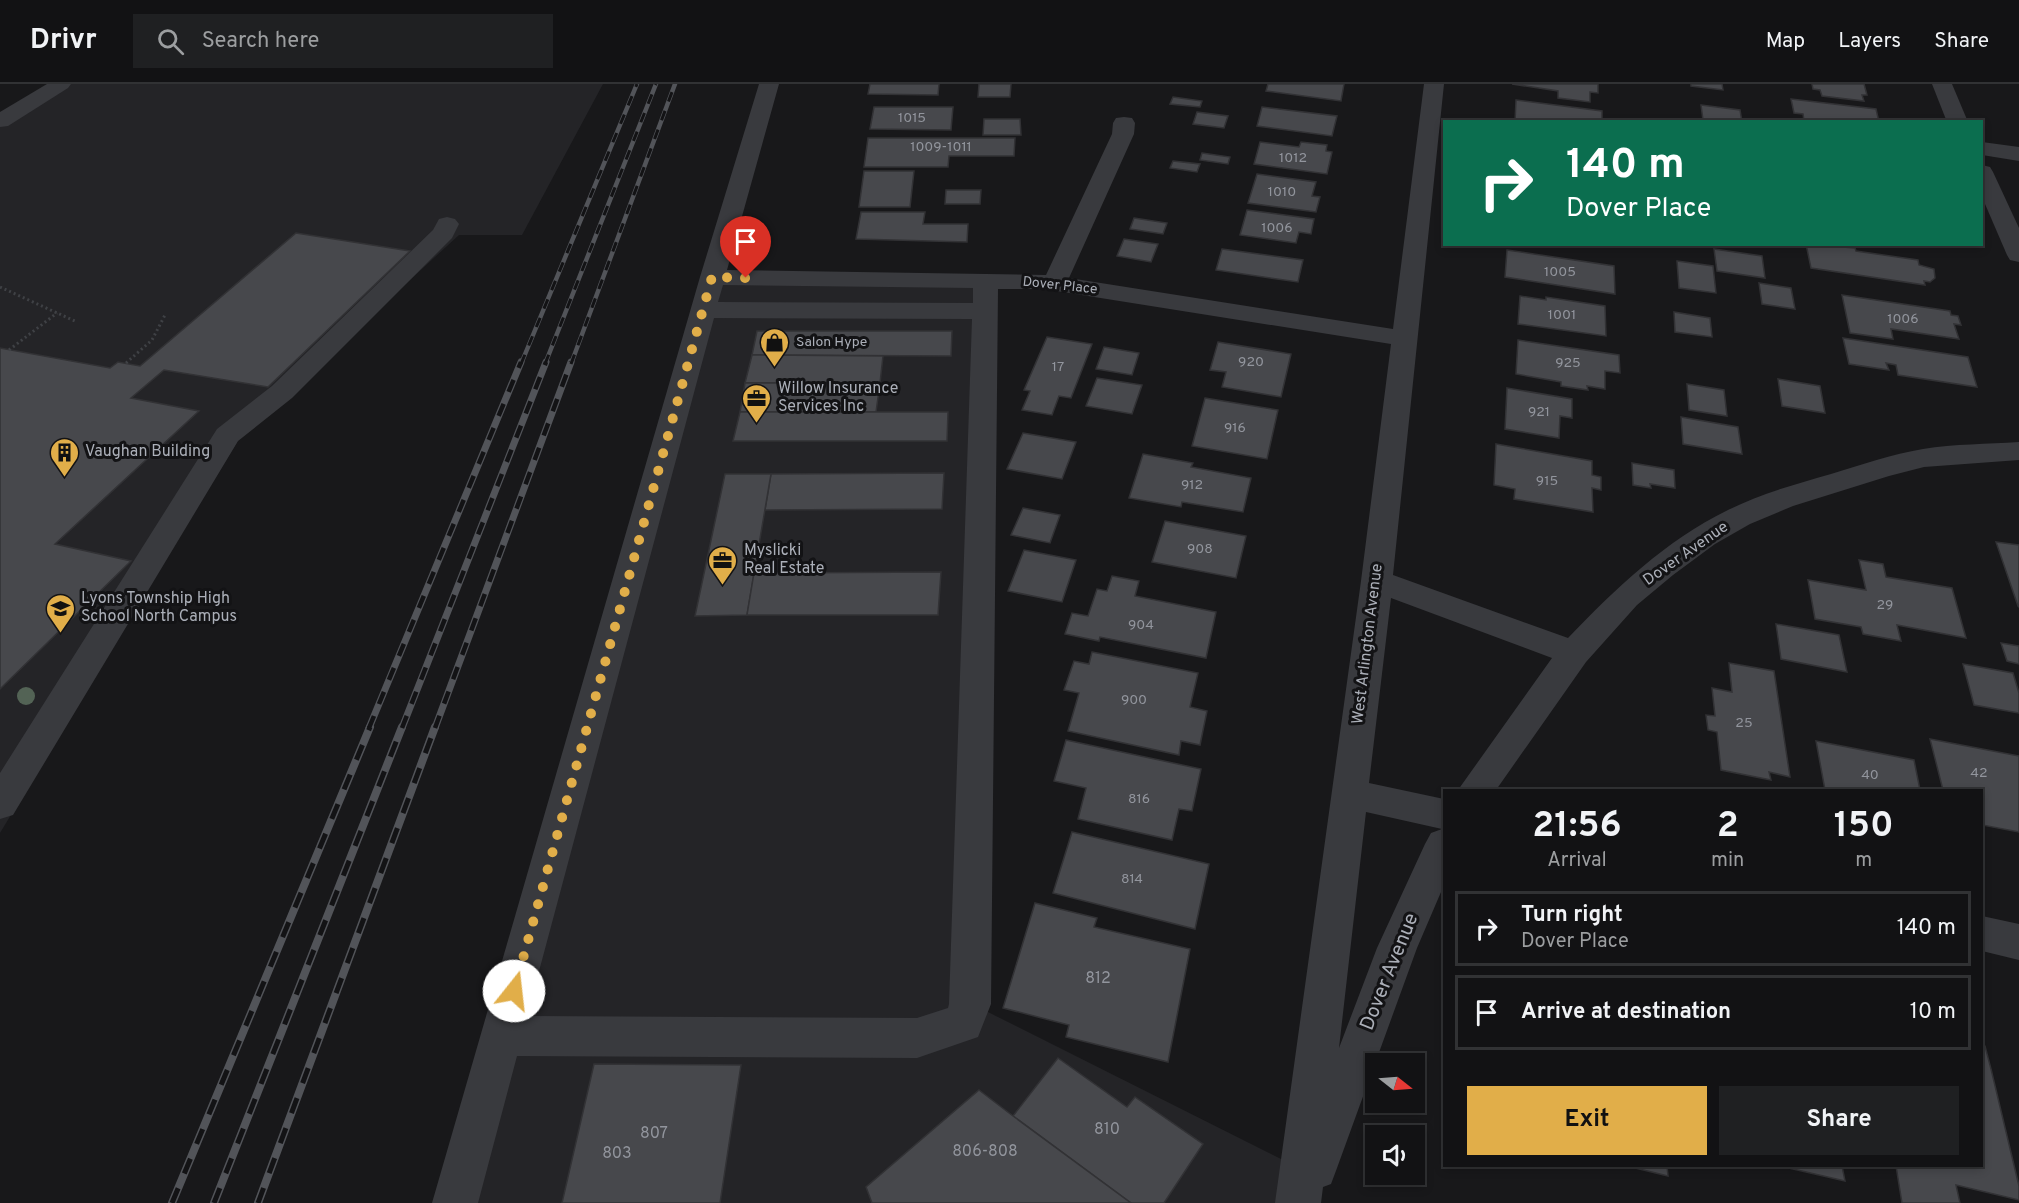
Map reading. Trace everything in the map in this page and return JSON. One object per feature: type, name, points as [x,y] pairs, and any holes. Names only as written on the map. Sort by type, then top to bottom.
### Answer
[{"type":"street","points":[[0,121],[61,84]]},
{"type":"street","points":[[455,1203],[712,277],[769,84]]},
{"type":"street","name":"West Arlington Avenue","points":[[1300,1203],[1377,581],[1403,338],[1434,84]]},
{"type":"street","points":[[1942,84],[1957,120]]},
{"type":"street","points":[[1055,284],[1123,134],[1124,123]]},
{"type":"street","points":[[1983,149],[2019,154]]},
{"type":"street","points":[[1983,174],[2019,255]]},
{"type":"street","points":[[0,804],[227,435],[282,392],[444,233],[447,224]]},
{"type":"street","name":"Dover Place","points":[[712,277],[986,296],[1055,284],[1403,338]]},
{"type":"street","points":[[501,1036],[917,1038],[963,1023],[970,1004],[986,296],[703,310]]},
{"type":"street","name":"Dover Avenue","points":[[1477,789],[1574,653],[1626,597],[1662,567],[1704,537],[1739,517],[1782,499],[1914,460],[2019,451]]},
{"type":"street","points":[[1377,581],[1574,653]]},
{"type":"street","points":[[1349,793],[1443,814]]},
{"type":"street","name":"Dover Avenue","points":[[1300,1203],[1397,948],[1443,846]]},
{"type":"street","points":[[1983,934],[2019,942]]},
{"type":"path","points":[[0,288],[77,322]]},
{"type":"path","points":[[9,350],[57,313]]},
{"type":"path","points":[[126,363],[152,340],[165,315]]},
{"type":"shaded area","name":"Lyons Township High School North Campus","points":[[69,84],[603,84],[522,235],[459,235],[242,434],[0,833],[0,127]]},
{"type":"shaded area","points":[[719,282],[979,286],[956,996],[1283,1160],[1277,1203],[466,1203]]},
{"type":"building","points":[[870,84],[939,84],[938,95],[868,94]]},
{"type":"building","points":[[979,84],[1011,84],[1010,97],[978,97]]},
{"type":"building","points":[[1268,84],[1344,84],[1341,101],[1266,91]]},
{"type":"building","points":[[1512,84],[1598,84],[1598,93],[1590,92],[1590,102],[1558,98],[1558,91]]},
{"type":"building","points":[[1691,84],[1722,84],[1723,90],[1691,86]]},
{"type":"building","points":[[1812,84],[1864,84],[1867,95],[1862,95],[1864,101],[1822,96],[1820,90],[1813,89]]},
{"type":"building","points":[[1173,97],[1202,101],[1200,107],[1170,104]]},
{"type":"building","points":[[1791,99],[1876,109],[1879,120],[1804,120],[1803,114],[1794,113]]},
{"type":"building","points":[[1516,100],[1602,111],[1602,120],[1515,120]]},
{"type":"building","points":[[1701,105],[1740,110],[1742,120],[1703,120]]},
{"type":"building","points":[[874,107],[953,107],[951,130],[870,129]]},
{"type":"building","points":[[1262,107],[1337,116],[1332,136],[1257,126]]},
{"type":"building","points":[[1197,112],[1228,116],[1224,128],[1193,124]]},
{"type":"building","points":[[984,119],[1020,119],[1021,135],[983,135]]},
{"type":"building","points":[[868,138],[1015,138],[1014,156],[949,156],[948,167],[864,167]]},
{"type":"building","points":[[1260,142],[1299,147],[1301,142],[1327,145],[1326,151],[1332,152],[1327,174],[1254,164]]},
{"type":"building","points":[[1202,153],[1230,157],[1228,164],[1200,160]]},
{"type":"building","points":[[1173,161],[1200,164],[1197,172],[1170,168]]},
{"type":"building","points":[[864,171],[914,171],[910,207],[859,207]]},
{"type":"building","points":[[1257,174],[1316,182],[1312,196],[1320,197],[1316,212],[1248,203]]},
{"type":"building","points":[[946,190],[981,190],[980,204],[945,204]]},
{"type":"building","points":[[1247,210],[1314,219],[1311,234],[1299,232],[1296,243],[1240,235]]},
{"type":"building","points":[[861,212],[925,212],[923,224],[968,224],[967,242],[856,239]]},
{"type":"building","points":[[1134,218],[1167,223],[1163,234],[1130,229]]},
{"type":"building","name":"Vaughan Building","points":[[296,233],[410,251],[268,387],[164,370],[131,398],[199,411],[55,544],[131,561],[0,689],[0,348],[110,368],[118,362],[140,366]]},
{"type":"building","points":[[1124,239],[1158,244],[1151,262],[1117,256]]},
{"type":"building","points":[[1806,246],[1830,246],[1855,248],[1856,251],[1918,260],[1919,265],[1934,269],[1935,278],[1930,282],[1924,281],[1925,285],[1811,268]]},
{"type":"building","points":[[1222,249],[1303,260],[1298,282],[1216,270]]},
{"type":"building","points":[[1714,249],[1762,256],[1765,278],[1717,271]]},
{"type":"building","points":[[1507,250],[1614,266],[1615,294],[1505,277]]},
{"type":"building","points":[[1677,261],[1713,266],[1716,293],[1679,288]]},
{"type":"building","points":[[1759,283],[1791,288],[1795,309],[1762,304]]},
{"type":"building","points":[[1842,295],[1950,311],[1951,315],[1958,316],[1961,325],[1954,324],[1959,339],[1891,329],[1893,339],[1850,333]]},
{"type":"building","points":[[1520,296],[1546,300],[1546,297],[1605,306],[1606,336],[1518,324]]},
{"type":"building","points":[[1674,312],[1710,318],[1712,337],[1675,332]]},
{"type":"building","points":[[757,331],[952,331],[951,356],[752,355]]},
{"type":"building","points":[[1047,337],[1092,344],[1071,398],[1059,396],[1052,415],[1022,410],[1030,391],[1024,390]]},
{"type":"building","points":[[1843,338],[1968,357],[1977,387],[1898,375],[1896,365],[1886,363],[1889,370],[1849,364]]},
{"type":"building","points":[[1518,340],[1619,355],[1620,373],[1605,371],[1605,389],[1587,386],[1588,390],[1561,386],[1561,382],[1516,374]]},
{"type":"building","points":[[1218,342],[1291,354],[1281,397],[1222,387],[1226,372],[1210,370]]},
{"type":"building","points":[[1104,347],[1139,353],[1132,375],[1096,369]]},
{"type":"building","points":[[752,355],[883,356],[880,383],[745,383]]},
{"type":"building","points":[[1097,378],[1142,385],[1132,414],[1086,406]]},
{"type":"building","points":[[1778,379],[1820,386],[1825,413],[1782,406]]},
{"type":"building","points":[[745,383],[880,383],[876,412],[740,412]]},
{"type":"building","points":[[1687,384],[1724,390],[1727,416],[1689,410]]},
{"type":"building","points":[[1507,388],[1572,399],[1572,418],[1560,416],[1559,438],[1505,429]]},
{"type":"building","points":[[1205,398],[1278,410],[1267,459],[1192,446]]},
{"type":"building","points":[[740,412],[948,412],[947,441],[733,441]]},
{"type":"building","points":[[1681,417],[1738,427],[1742,454],[1683,444]]},
{"type":"building","points":[[1023,433],[1076,442],[1062,479],[1007,469]]},
{"type":"building","points":[[1496,444],[1592,461],[1592,475],[1601,477],[1601,490],[1592,488],[1593,512],[1514,499],[1515,489],[1494,485]]},
{"type":"building","points":[[1143,454],[1193,463],[1191,467],[1251,478],[1243,512],[1182,502],[1181,507],[1129,498]]},
{"type":"building","points":[[1632,463],[1674,470],[1675,488],[1650,484],[1651,488],[1633,485]]},
{"type":"building","points":[[944,473],[942,509],[765,510],[771,474]]},
{"type":"building","points":[[725,474],[771,474],[747,615],[695,616]]},
{"type":"building","points":[[1023,508],[1060,515],[1050,543],[1011,535]]},
{"type":"building","points":[[1165,521],[1246,536],[1236,578],[1152,562]]},
{"type":"building","points":[[1996,542],[2019,545],[2019,607],[2018,606]]},
{"type":"building","points":[[1024,550],[1076,560],[1062,602],[1008,591]]},
{"type":"building","points":[[1859,560],[1883,564],[1886,577],[1952,588],[1966,638],[1897,625],[1901,641],[1863,634],[1861,627],[1815,619],[1808,580],[1866,590]]},
{"type":"building","points":[[941,572],[938,615],[747,615],[754,573]]},
{"type":"building","points":[[1112,576],[1139,581],[1135,596],[1216,612],[1206,658],[1100,637],[1099,641],[1065,634],[1072,613],[1088,616],[1097,589],[1107,591]]},
{"type":"building","points":[[1776,624],[1839,635],[1847,672],[1781,659]]},
{"type":"building","points":[[2001,643],[2019,646],[2019,664],[2007,661]]},
{"type":"building","points":[[1092,652],[1198,673],[1190,707],[1207,711],[1200,745],[1181,741],[1179,755],[1068,731],[1079,693],[1064,690],[1074,661],[1089,664]]},
{"type":"building","points":[[1729,663],[1774,671],[1790,777],[1769,772],[1771,780],[1721,770],[1717,732],[1708,730],[1706,715],[1715,716],[1712,688],[1732,692]]},
{"type":"building","points":[[1963,664],[2013,673],[2019,693],[2019,713],[1974,705]]},
{"type":"building","points":[[1930,739],[2019,756],[2019,832],[1983,825],[1983,789],[1943,789]]},
{"type":"building","points":[[1066,740],[1201,769],[1192,811],[1179,809],[1172,840],[1078,819],[1086,788],[1054,781]]},
{"type":"building","points":[[1816,741],[1914,760],[1920,789],[1825,789]]},
{"type":"building","points":[[1072,832],[1209,864],[1195,929],[1053,893]]},
{"type":"building","points":[[1035,903],[1097,918],[1094,927],[1190,949],[1168,1062],[1066,1037],[1069,1025],[1003,1008]]},
{"type":"building","points":[[1983,1045],[1985,1046],[2019,1186],[2019,1200],[1956,1185],[1960,1203],[1902,1203],[1896,1167],[1983,1167]]},
{"type":"building","points":[[1058,1058],[1127,1107],[1135,1097],[1203,1144],[1164,1203],[1131,1203],[1013,1116]]},
{"type":"building","points":[[594,1064],[741,1065],[720,1203],[562,1203]]},
{"type":"building","points":[[979,1090],[1131,1203],[872,1203],[866,1187]]},
{"type":"building","points":[[1631,1167],[1667,1167],[1668,1176]]},
{"type":"building","points":[[1784,1167],[1842,1167],[1845,1181]]},
{"type":"railway","points":[[521,364],[637,84]]},
{"type":"railway","points":[[545,364],[656,84]]},
{"type":"railway","points":[[571,364],[675,84]]},
{"type":"railway","points":[[369,728],[521,362]]},
{"type":"railway","points":[[402,728],[546,362]]},
{"type":"railway","points":[[435,728],[571,362]]},
{"type":"railway","points":[[172,1203],[370,727]]},
{"type":"railway","points":[[214,1203],[402,727]]},
{"type":"railway","points":[[258,1203],[435,727]]},
{"type":"place","name":"Salon Hype","points":[[775,368]]},
{"type":"place","name":"Willow Insurance Services Inc","points":[[757,424]]},
{"type":"place","name":"Vaughan Building","points":[[64,478]]},
{"type":"place","name":"Myslicki Real Estate","points":[[723,586]]},
{"type":"place","name":"Lyons Township High School North Campus","points":[[60,634]]},
{"type":"route","points":[[514,991],[712,277],[746,278]]}]
